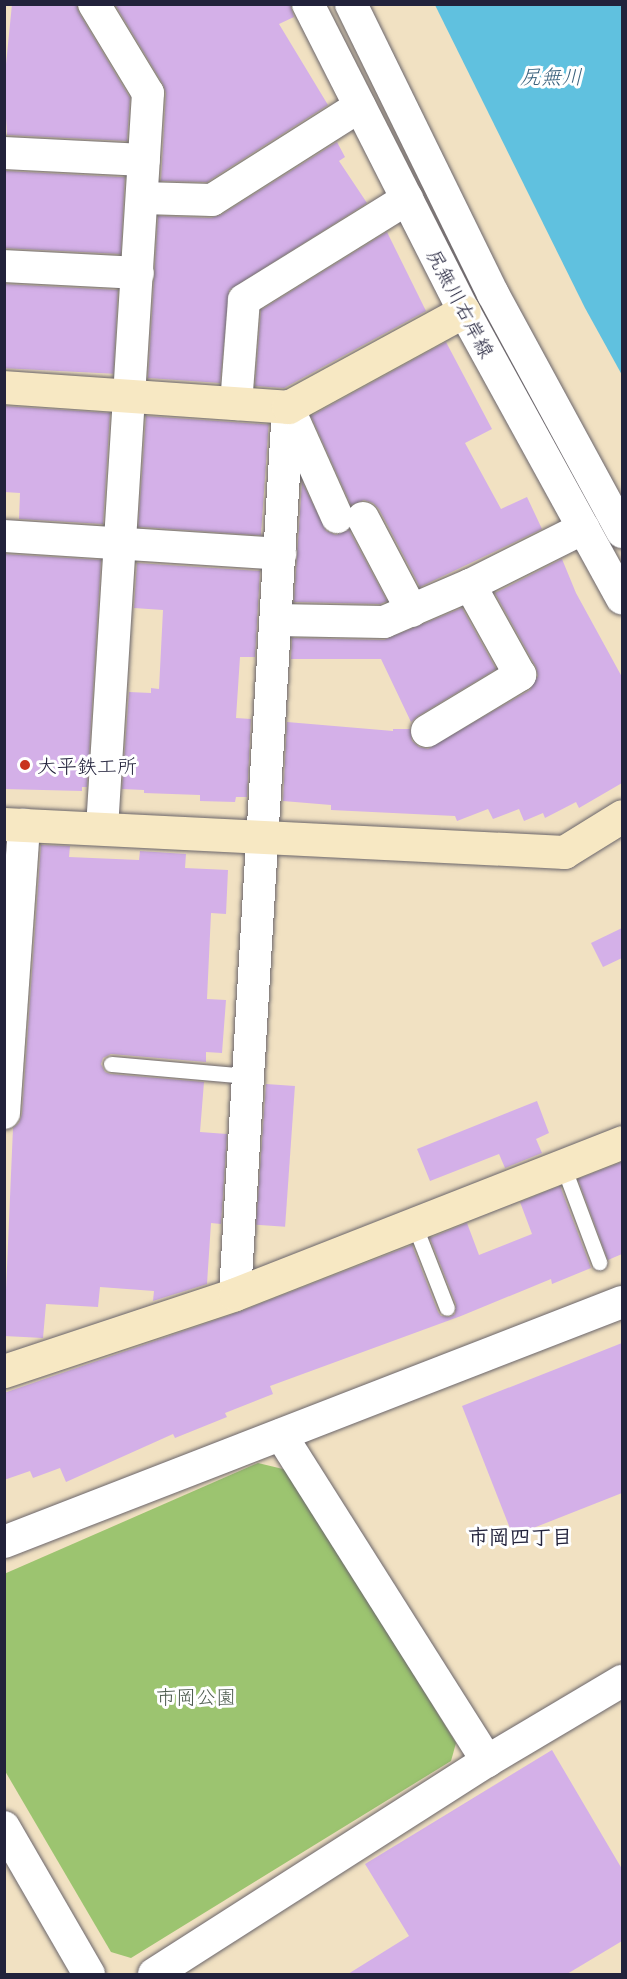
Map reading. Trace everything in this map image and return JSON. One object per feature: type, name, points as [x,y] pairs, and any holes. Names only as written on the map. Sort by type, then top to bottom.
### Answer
[{"type":"street","points":[[94,4],[148,93],[122,545],[102,828]]},
{"type":"street","name":"尻無川右岸線","points":[[308,4],[464,311],[622,598]]},
{"type":"street","points":[[351,4],[494,294],[622,532]]},
{"type":"street","points":[[142,198],[212,200],[360,106]]},
{"type":"street","points":[[4,153],[144,160]]},
{"type":"street","points":[[236,404],[244,300],[407,199]]},
{"type":"street","points":[[4,267],[138,273]]},
{"type":"street","points":[[4,387],[288,407],[464,311]]},
{"type":"street","points":[[288,407],[350,518],[412,611]]},
{"type":"street","points":[[236,1294],[288,407]]},
{"type":"street","points":[[276,620],[384,622],[470,585],[584,528]]},
{"type":"street","points":[[4,536],[280,554]]},
{"type":"street","points":[[427,731],[520,675],[470,585]]},
{"type":"street","points":[[4,1113],[14,824],[564,852],[622,816]]},
{"type":"street","points":[[4,1371],[236,1294],[622,1142]]},
{"type":"street","points":[[4,1542],[622,1302]]},
{"type":"street","points":[[281,1434],[487,1761]]},
{"type":"street","points":[[154,1974],[487,1761],[622,1681]]},
{"type":"street","points":[[4,1827],[89,1974]]},
{"type":"lane","points":[[111,1064],[248,1076]]},
{"type":"lane","points":[[564,1166],[599,1262]]},
{"type":"lane","points":[[414,1224],[447,1308]]},
{"type":"green space","name":"市岡公園","points":[[258,1463],[287,1470],[456,1743],[451,1761],[131,1958],[111,1952],[5,1771],[4,1574]]},
{"type":"water","name":"尻無川","points":[[435,5],[622,5],[622,375],[585,308]]},
{"type":"building","points":[[12,4],[76,4],[79,13],[130,98],[127,141],[7,135],[4,84]]},
{"type":"building","points":[[118,4],[290,4],[294,17],[279,24],[328,105],[207,182],[161,181],[166,93],[163,84],[116,6]]},
{"type":"building","points":[[337,142],[345,157],[339,161],[367,203],[229,290],[220,383],[148,378],[158,216],[211,218],[221,215]]},
{"type":"building","points":[[6,171],[125,177],[121,254],[4,248]]},
{"type":"building","points":[[387,232],[426,311],[284,388],[255,386],[261,310]]},
{"type":"building","points":[[4,284],[118,290],[113,374],[4,368]]},
{"type":"building","points":[[446,342],[492,429],[465,443],[501,509],[527,497],[542,529],[420,587],[379,509],[373,503],[364,500],[351,505],[311,416]]},
{"type":"building","points":[[4,406],[110,413],[103,524],[19,519],[20,493],[4,492]]},
{"type":"building","points":[[146,416],[269,425],[261,535],[138,527]]},
{"type":"building","points":[[302,482],[326,531],[336,535],[349,530],[387,601],[380,604],[294,602]]},
{"type":"building","points":[[4,554],[101,560],[87,787],[82,787],[82,791],[4,789]]},
{"type":"building","points":[[562,559],[576,593],[622,677],[622,783],[579,808],[576,802],[545,818],[543,813],[524,821],[519,809],[493,819],[488,809],[457,821],[455,816],[331,810],[331,805],[283,801],[287,722],[393,731],[393,729],[410,729],[412,741],[419,747],[428,749],[530,690],[538,676],[536,667],[495,593]]},
{"type":"building","points":[[137,563],[260,571],[255,657],[240,657],[236,718],[251,719],[247,797],[236,797],[235,802],[200,801],[200,795],[144,793],[144,790],[122,789],[129,692],[151,693],[151,688],[159,689],[163,610],[134,608]]},
{"type":"building","points":[[462,608],[496,669],[411,722],[381,659],[291,659],[292,638],[384,640]]},
{"type":"building","points":[[41,845],[70,846],[69,857],[139,860],[140,851],[186,854],[185,868],[228,870],[226,914],[211,913],[207,999],[226,1000],[222,1053],[206,1052],[206,1062],[111,1054],[103,1058],[101,1064],[105,1072],[110,1074],[204,1082],[200,1132],[227,1134],[221,1224],[211,1223],[207,1284],[153,1301],[154,1291],[100,1287],[98,1307],[46,1304],[43,1338],[4,1336],[13,1128],[19,1123],[22,1114]]},
{"type":"building","points":[[622,928],[622,958],[603,967],[591,943]]},
{"type":"building","points":[[266,1084],[295,1086],[285,1227],[256,1225]]},
{"type":"building","points":[[537,1101],[549,1133],[536,1139],[542,1153],[505,1168],[499,1154],[430,1181],[417,1149]]},
{"type":"building","points":[[622,1162],[622,1254],[608,1260],[578,1179]]},
{"type":"building","points":[[560,1186],[591,1268],[552,1284],[551,1279],[461,1316],[270,1386],[273,1394],[225,1413],[227,1417],[175,1438],[173,1434],[66,1482],[60,1468],[33,1478],[30,1471],[4,1480],[4,1393],[242,1311],[412,1245],[438,1312],[441,1316],[450,1317],[455,1314],[456,1304],[430,1238],[467,1223],[479,1255],[532,1234],[520,1202]]},
{"type":"building","points":[[622,1343],[622,1493],[513,1536],[462,1406]]},
{"type":"building","points":[[552,1750],[622,1869],[622,1941],[567,1974],[348,1974],[409,1936],[365,1864]]},
{"type":"place","name":"大平鉄工所","points":[[25,765]]},
{"type":"district","name":"市岡四丁目","points":[[520,1536]]}]
